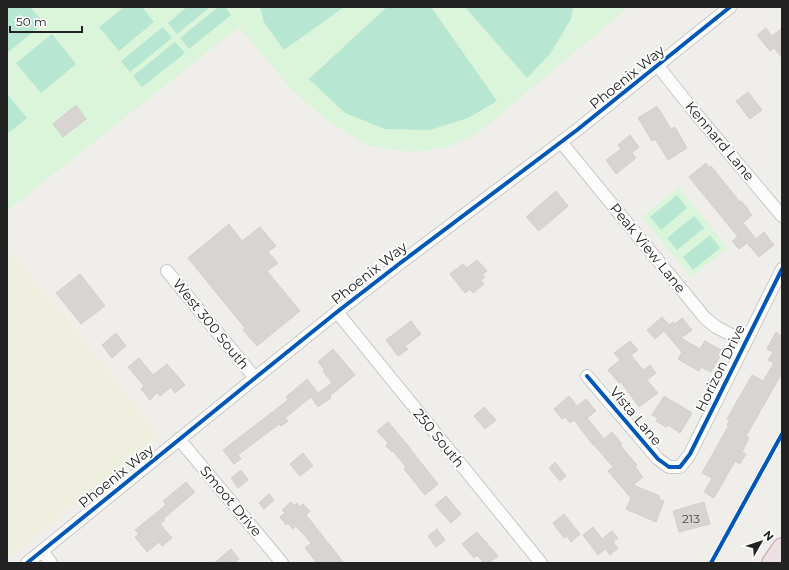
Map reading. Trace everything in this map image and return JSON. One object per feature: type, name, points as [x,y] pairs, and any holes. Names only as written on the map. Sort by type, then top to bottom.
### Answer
[{"type":"highway","points":[[771,563],[782,547]]},
{"type":"street","name":"Phoenix Way","points":[[27,563],[337,312],[561,142],[730,7]]},
{"type":"street","name":"Kennard Lane","points":[[658,66],[782,216]]},
{"type":"street","name":"Peak View Lane","points":[[561,142],[705,318],[716,327],[745,342]]},
{"type":"street","name":"Horizon Drive","points":[[669,467],[680,467],[690,454],[782,269]]},
{"type":"street","name":"West 300 South","points":[[167,271],[255,378]]},
{"type":"street","name":"250 South","points":[[337,312],[541,563]]},
{"type":"street","name":"Vista Lane","points":[[587,376],[658,459],[669,467]]},
{"type":"street","name":"Smoot Drive","points":[[180,439],[282,563]]},
{"type":"street","points":[[42,551],[51,563]]},
{"type":"green space","points":[[7,7],[629,7],[477,134],[448,147],[413,152],[369,146],[329,122],[293,91],[239,27],[7,211]]},
{"type":"green space","points":[[7,7],[30,7],[44,23],[8,52],[7,51]]},
{"type":"green space","points":[[124,7],[142,7],[154,22],[119,51],[99,27]]},
{"type":"green space","points":[[187,7],[210,7],[177,34],[168,23]]},
{"type":"green space","points":[[218,7],[225,7],[231,15],[189,49],[180,38]]},
{"type":"green space","points":[[260,7],[344,7],[284,50],[264,22]]},
{"type":"green space","points":[[387,7],[431,7],[497,101],[468,118],[430,130],[385,129],[345,113],[309,79]]},
{"type":"green space","points":[[465,7],[573,7],[571,19],[550,54],[527,78]]},
{"type":"green space","points":[[163,27],[172,38],[130,72],[121,61]]},
{"type":"green space","points":[[52,34],[76,64],[41,93],[16,63]]},
{"type":"green space","points":[[175,42],[185,53],[142,87],[133,76]]},
{"type":"green space","points":[[7,94],[27,118],[7,134]]},
{"type":"green space","points":[[679,187],[728,248],[691,277],[642,217]]},
{"type":"green space","points":[[677,195],[687,208],[661,230],[650,217]]},
{"type":"green space","points":[[694,216],[704,228],[677,250],[667,238]]},
{"type":"green space","points":[[710,235],[720,248],[693,270],[683,257]]},
{"type":"green space","points":[[7,247],[69,320],[159,435],[7,560]]},
{"type":"building","points":[[766,28],[772,36],[782,28],[782,58],[774,48],[770,51],[757,35]]},
{"type":"building","points":[[748,92],[762,110],[750,119],[736,101]]},
{"type":"building","points":[[76,105],[86,119],[63,137],[53,124]]},
{"type":"building","points":[[657,106],[671,129],[675,127],[687,148],[668,160],[655,139],[652,141],[638,118]]},
{"type":"building","points":[[630,135],[639,147],[632,153],[636,158],[616,174],[606,160],[621,149],[618,145]]},
{"type":"building","points":[[706,163],[709,168],[711,166],[740,202],[741,201],[749,210],[748,211],[752,215],[743,223],[756,239],[764,232],[774,245],[759,257],[747,243],[739,249],[732,241],[738,237],[689,177]]},
{"type":"building","points":[[556,191],[568,206],[539,231],[526,217]]},
{"type":"building","points":[[229,224],[242,241],[260,227],[276,246],[268,252],[278,263],[267,271],[300,311],[257,346],[243,330],[245,328],[188,258]]},
{"type":"building","points":[[477,260],[487,271],[482,275],[485,277],[481,280],[484,284],[473,293],[470,289],[465,293],[450,274],[463,264],[467,268]]},
{"type":"building","points":[[80,274],[105,306],[81,324],[56,293]]},
{"type":"building","points":[[662,317],[669,325],[673,322],[675,324],[682,318],[692,330],[681,338],[700,349],[705,341],[723,351],[711,372],[701,367],[699,371],[678,359],[682,352],[664,331],[655,339],[647,330]]},
{"type":"building","points":[[411,321],[421,334],[405,346],[408,349],[398,356],[386,340]]},
{"type":"building","points":[[776,332],[782,336],[782,373],[746,436],[749,438],[742,452],[746,454],[740,464],[735,461],[714,498],[704,492],[712,478],[702,473],[729,425],[727,425],[730,420],[727,419],[752,375],[763,381],[774,363],[768,360],[773,352],[767,349]]},
{"type":"building","points":[[116,333],[126,346],[112,358],[102,345]]},
{"type":"building","points":[[630,341],[638,350],[631,355],[643,370],[650,365],[656,373],[647,380],[658,393],[639,407],[621,382],[619,383],[608,370],[620,360],[614,353]]},
{"type":"building","points":[[333,349],[355,375],[330,396],[331,398],[318,407],[311,397],[285,418],[288,421],[281,426],[279,424],[238,455],[241,459],[234,464],[223,450],[288,400],[286,397],[307,379],[318,393],[332,383],[323,371],[325,370],[318,362]]},
{"type":"building","points":[[139,358],[153,375],[167,364],[185,385],[175,393],[171,387],[160,396],[157,393],[150,400],[141,389],[144,386],[128,367]]},
{"type":"building","points":[[569,396],[577,406],[586,399],[596,411],[587,418],[604,439],[612,432],[622,444],[620,445],[637,465],[635,467],[643,477],[633,485],[660,496],[659,499],[664,501],[656,522],[626,509],[631,498],[608,471],[613,467],[593,445],[574,420],[570,423],[565,417],[562,419],[554,409]]},
{"type":"building","points":[[664,396],[692,413],[680,433],[668,425],[666,427],[656,421],[658,418],[652,415]]},
{"type":"building","points":[[484,407],[496,420],[485,429],[474,416]]},
{"type":"building","points":[[388,422],[438,484],[425,495],[404,469],[406,467],[393,451],[392,452],[386,446],[388,443],[377,431]]},
{"type":"building","points":[[303,453],[313,466],[300,476],[290,464]]},
{"type":"building","points":[[555,462],[566,476],[560,481],[549,468]]},
{"type":"building","points":[[241,470],[248,480],[238,488],[231,478]]},
{"type":"building","points":[[186,482],[195,492],[163,519],[165,520],[160,524],[172,538],[162,546],[159,542],[147,552],[135,537],[139,534],[135,530],[166,505],[163,501]]},
{"type":"building","points":[[269,494],[274,500],[264,509],[259,503]]},
{"type":"building","points":[[446,496],[461,514],[451,523],[435,505]]},
{"type":"building","points":[[291,502],[294,506],[297,503],[300,507],[303,504],[310,511],[306,515],[344,563],[317,563],[305,548],[311,543],[296,526],[293,529],[288,523],[286,525],[280,517],[285,513],[282,510]]},
{"type":"building","points":[[704,502],[710,524],[679,532],[673,511]]},
{"type":"building","points":[[564,514],[580,534],[571,542],[567,536],[564,538],[553,523]]},
{"type":"building","points":[[593,527],[602,539],[612,531],[618,538],[613,542],[618,548],[610,555],[605,549],[598,555],[583,535]]},
{"type":"building","points":[[437,529],[445,540],[436,547],[428,536]]},
{"type":"building","points":[[477,532],[498,556],[489,563],[484,563],[477,555],[474,558],[462,544]]},
{"type":"building","points":[[231,549],[239,559],[233,563],[214,563]]},
{"type":"cycle path","points":[[27,563],[337,312],[577,130],[730,7]]},
{"type":"cycle path","points":[[587,376],[658,459],[669,467],[680,467],[690,454],[782,269]]},
{"type":"cycle path","points":[[711,563],[782,434]]}]
